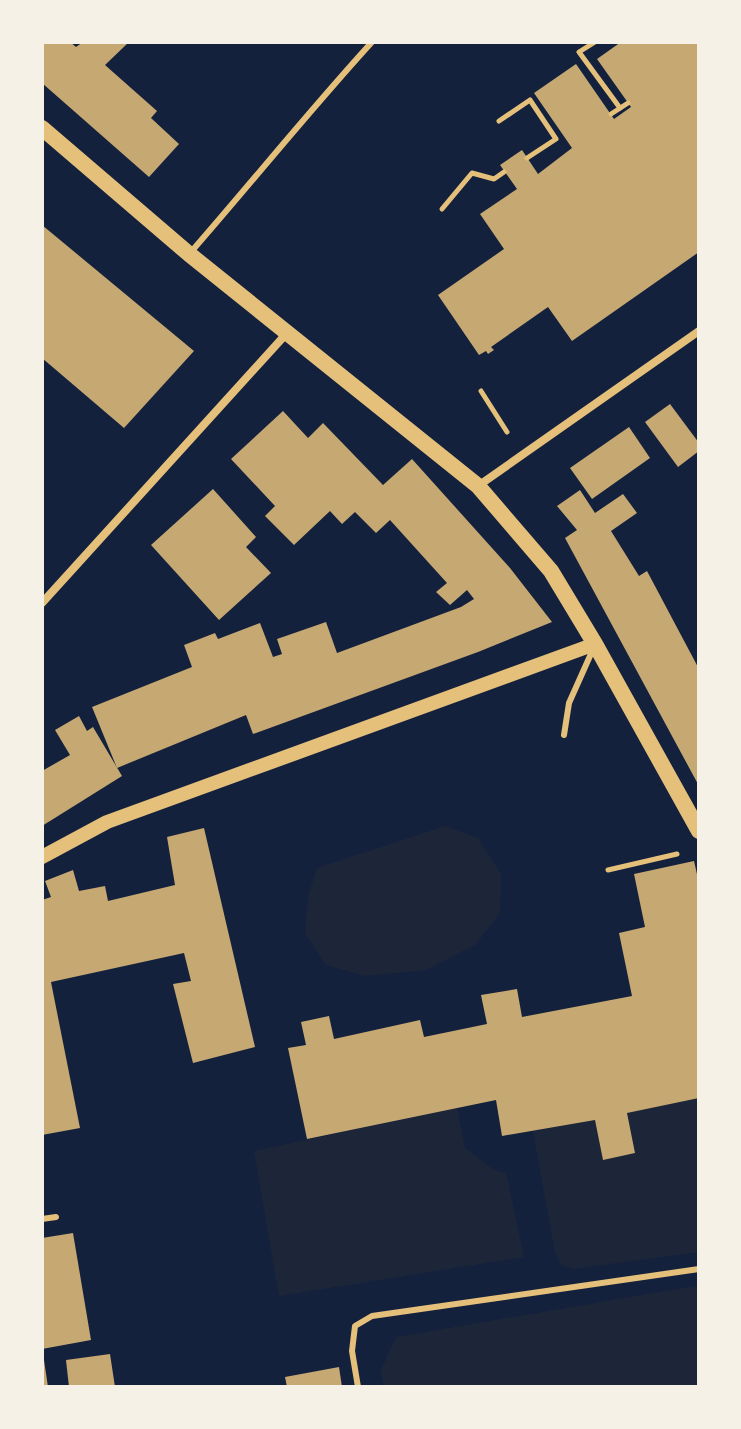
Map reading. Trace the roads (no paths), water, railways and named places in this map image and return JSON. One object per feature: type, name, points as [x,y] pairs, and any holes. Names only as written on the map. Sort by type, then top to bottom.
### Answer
[{"type":"main road","points":[[42,128],[189,254],[478,486],[551,571],[699,831]]},
{"type":"street","points":[[478,486],[699,331]]},
{"type":"street","points":[[42,603],[287,333]]},
{"type":"street","points":[[42,857],[107,822],[595,644]]},
{"type":"lane","points":[[189,254],[372,42]]},
{"type":"lane","points":[[564,735],[569,703],[595,644]]},
{"type":"lane","points":[[42,1219],[56,1217]]},
{"type":"lane","points":[[358,1387],[352,1351],[355,1326],[372,1316],[699,1269]]}]
